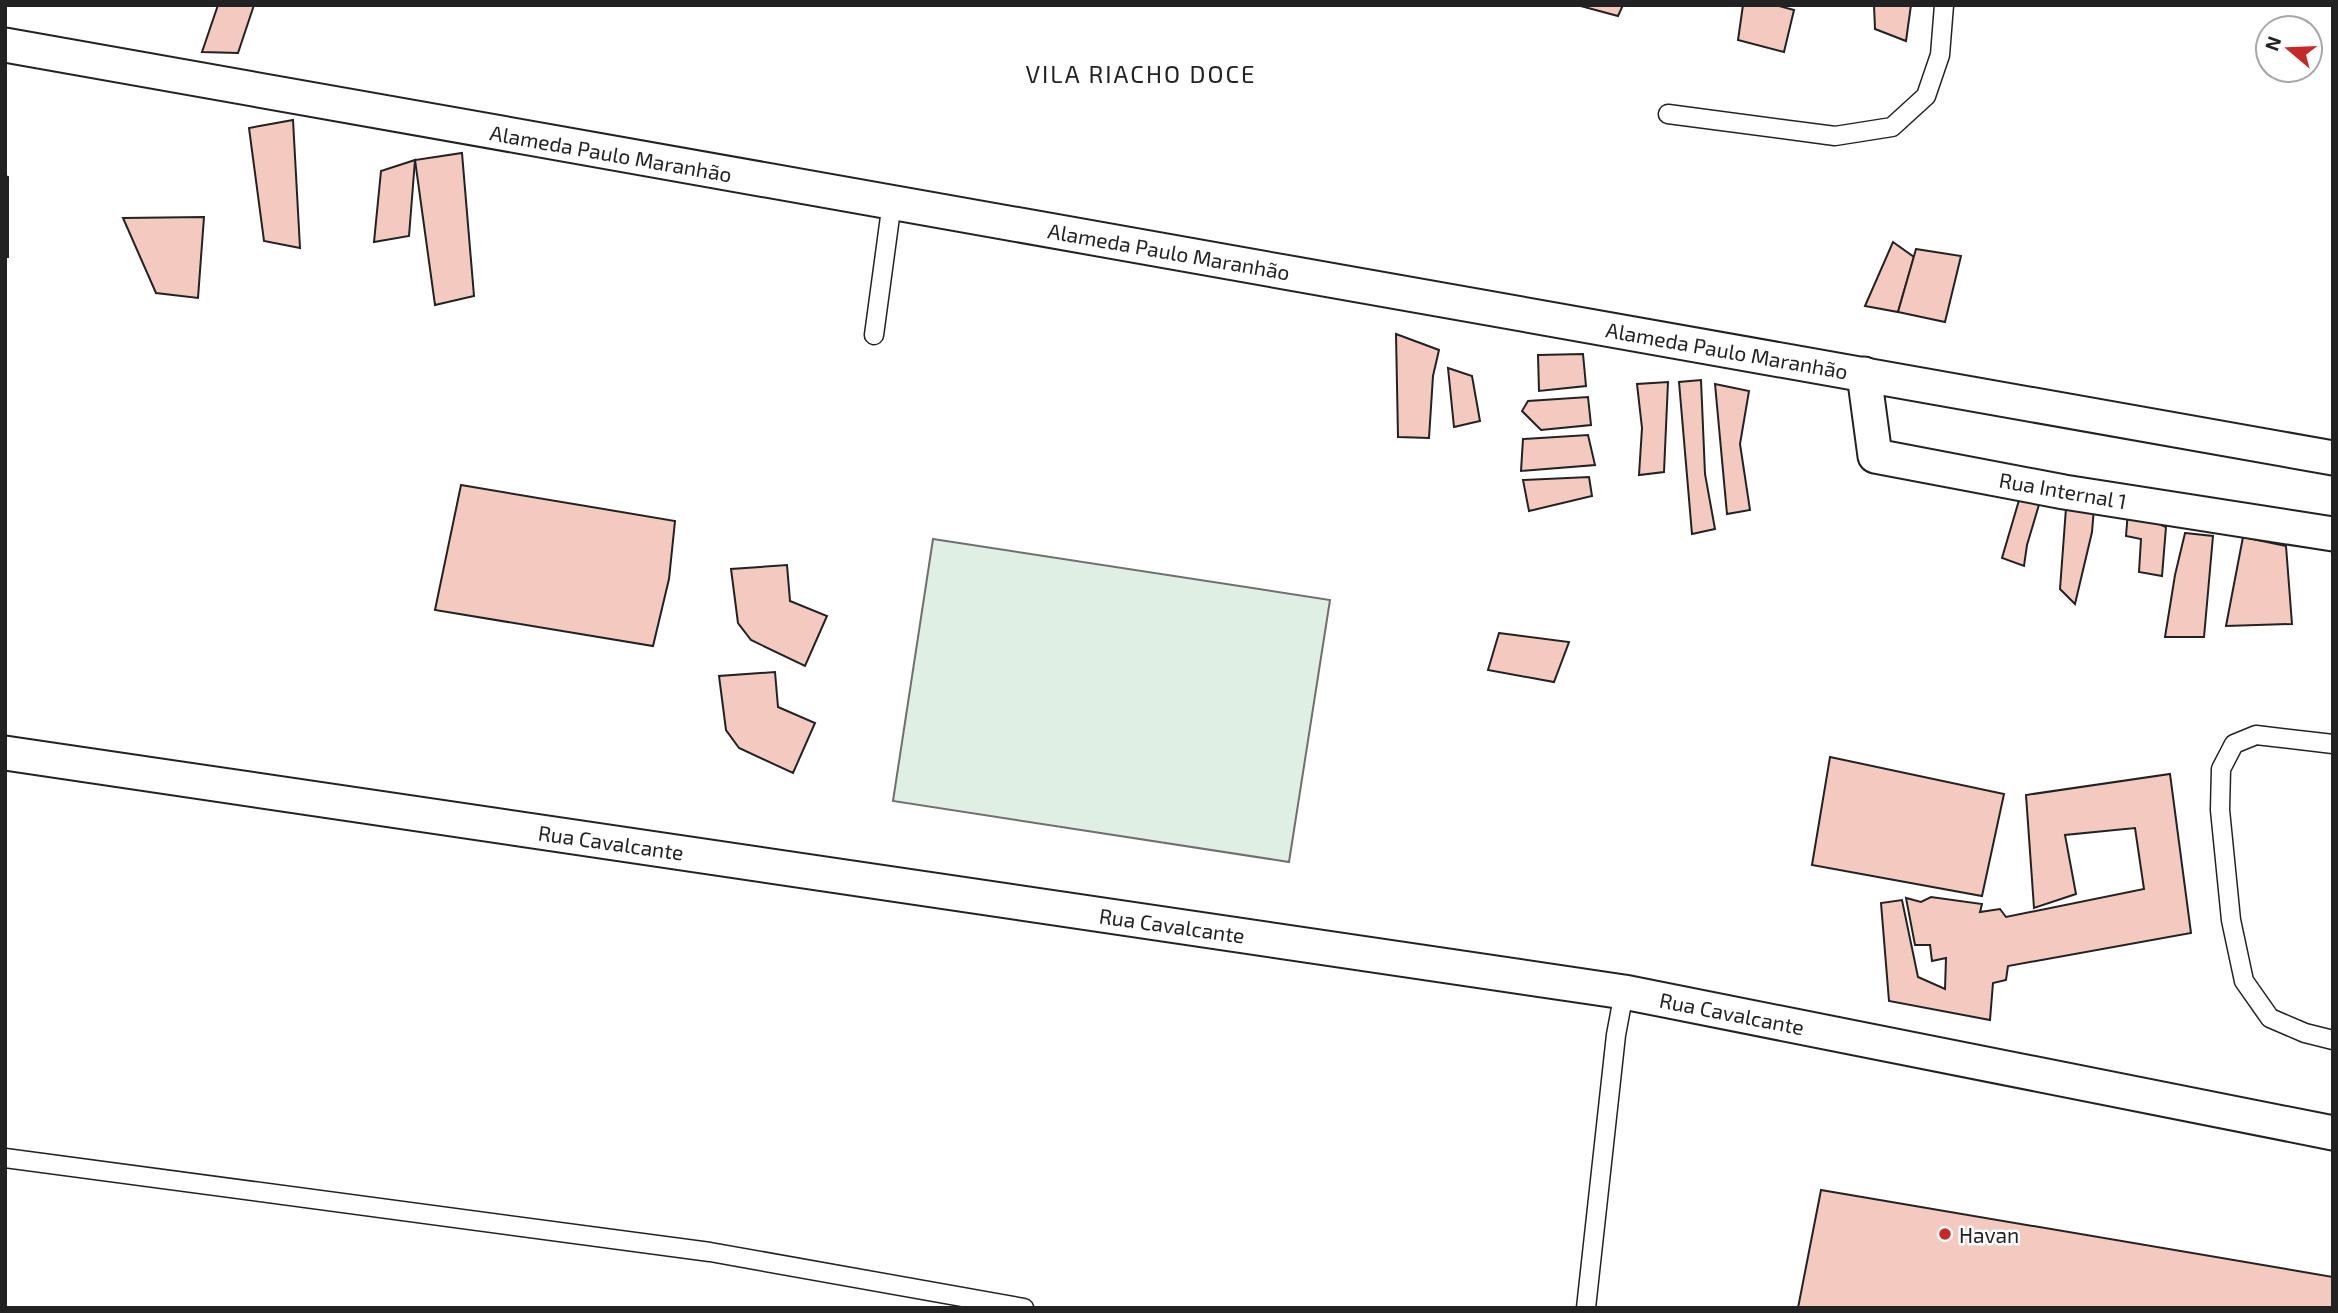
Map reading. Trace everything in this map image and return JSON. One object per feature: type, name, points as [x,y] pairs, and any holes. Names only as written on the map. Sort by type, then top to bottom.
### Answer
[{"type":"street","name":"Alameda Paulo Maranhão","points":[[5,45],[2333,458]]},
{"type":"street","name":"Rua Internal 1","points":[[1864,374],[1875,456],[2064,492],[2333,534]]},
{"type":"street","name":"Rua Cavalcante","points":[[5,753],[1624,992],[2333,1133]]},
{"type":"lane","points":[[1668,114],[1835,136],[1892,127],[1926,96],[1940,55],[1944,5]]},
{"type":"lane","points":[[874,335],[892,202]]},
{"type":"lane","points":[[2333,744],[2256,735],[2234,744],[2221,769],[2220,810],[2231,920],[2244,981],[2270,1018],[2305,1033],[2333,1040]]},
{"type":"lane","points":[[1586,1308],[1616,1035],[1624,992]]},
{"type":"lane","points":[[5,1157],[710,1252],[1024,1308]]},
{"type":"green space","points":[[933,539],[1330,600],[1289,862],[893,801]]},
{"type":"building","points":[[218,5],[254,5],[238,53],[202,52]]},
{"type":"building","points":[[1577,5],[1623,5],[1618,16]]},
{"type":"building","points":[[1743,5],[1775,5],[1794,10],[1784,52],[1738,40]]},
{"type":"building","points":[[1874,5],[1911,5],[1906,41],[1875,29]]},
{"type":"building","points":[[293,120],[300,248],[264,241],[249,128]]},
{"type":"building","points":[[462,153],[474,296],[435,305],[415,160]]},
{"type":"building","points":[[415,160],[409,236],[374,242],[381,171]]},
{"type":"building","points":[[5,176],[8,177],[8,257],[5,257]]},
{"type":"building","points":[[204,217],[198,298],[156,293],[123,218]]},
{"type":"building","points":[[1893,242],[1914,257],[1898,312],[1865,306]]},
{"type":"building","points":[[1916,249],[1961,256],[1945,322],[1898,312]]},
{"type":"building","points":[[1396,334],[1439,350],[1433,376],[1429,438],[1398,437]]},
{"type":"building","points":[[1583,354],[1586,386],[1539,391],[1538,355]]},
{"type":"building","points":[[1448,368],[1472,376],[1480,421],[1454,427]]},
{"type":"building","points":[[1701,380],[1705,474],[1715,529],[1692,534],[1679,382]]},
{"type":"building","points":[[1668,382],[1664,472],[1639,475],[1642,428],[1637,384]]},
{"type":"building","points":[[1715,384],[1749,391],[1740,444],[1750,510],[1727,514]]},
{"type":"building","points":[[1588,397],[1591,425],[1541,430],[1522,411],[1528,401]]},
{"type":"building","points":[[1588,435],[1595,465],[1521,471],[1523,439]]},
{"type":"building","points":[[1589,477],[1592,496],[1529,511],[1523,480]]},
{"type":"building","points":[[461,485],[675,521],[669,579],[653,646],[435,610]]},
{"type":"building","points":[[2022,490],[2041,498],[2027,545],[2024,566],[2002,558]]},
{"type":"building","points":[[2066,508],[2094,508],[2092,532],[2075,604],[2060,589]]},
{"type":"building","points":[[2128,511],[2166,527],[2162,576],[2139,572],[2141,539],[2126,536]]},
{"type":"building","points":[[2185,533],[2213,536],[2204,637],[2165,637],[2175,575]]},
{"type":"building","points":[[2243,537],[2286,546],[2292,624],[2226,626]]},
{"type":"building","points":[[787,565],[790,601],[827,616],[805,666],[751,640],[738,623],[731,569]]},
{"type":"building","points":[[1499,633],[1569,642],[1554,682],[1488,670]]},
{"type":"building","points":[[775,672],[778,707],[815,723],[793,773],[739,748],[726,730],[719,676]]},
{"type":"building","points":[[1830,757],[2004,794],[1982,896],[1812,865]]},
{"type":"building","points":[[2170,774],[2191,933],[2008,966],[2006,980],[1993,983],[1990,1020],[1889,1001],[1881,903],[1902,900],[1918,977],[1945,989],[1946,958],[1932,961],[1930,945],[1915,945],[1906,898],[1921,902],[1931,897],[1982,904],[1980,912],[2000,909],[2006,917],[2144,889],[2135,828],[2065,835],[2076,894],[2034,908],[2026,795]]},
{"type":"building","name":"Havan","points":[[1821,1190],[2333,1277],[2333,1308],[1798,1308]]},
{"type":"place","name":"Havan","points":[[1945,1234]]},
{"type":"district","name":"VILA RIACHO DOCE","points":[[1141,73]]}]
